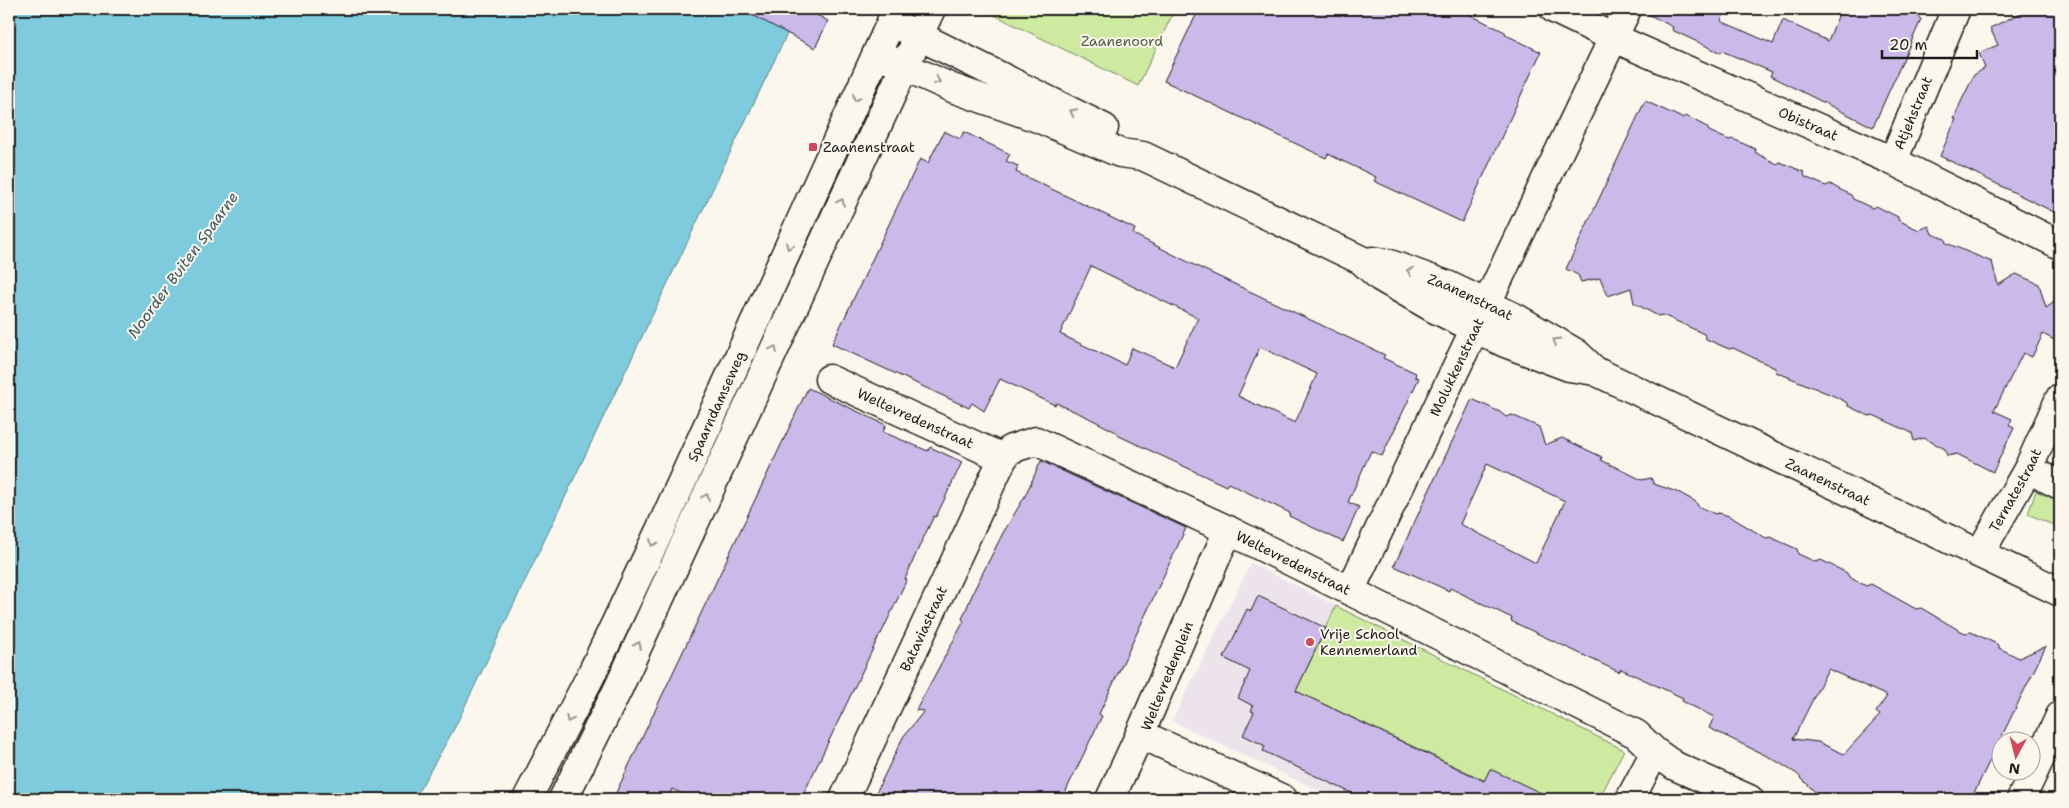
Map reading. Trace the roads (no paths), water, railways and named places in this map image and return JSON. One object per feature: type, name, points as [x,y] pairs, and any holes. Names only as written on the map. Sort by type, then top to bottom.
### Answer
[{"type":"street","name":"Spaarndamseweg","points":[[563,799],[618,689],[931,9]]},
{"type":"street","name":"Obistraat","points":[[1554,9],[1614,38],[1893,161],[2060,245]]},
{"type":"street","name":"Molukkenstraat","points":[[1350,591],[1627,9]]},
{"type":"street","name":"Atjehstraat","points":[[1893,161],[1956,9]]},
{"type":"street","name":"Spaarndamseweg","points":[[527,799],[591,675],[660,530],[894,15]]},
{"type":"street","name":"Zaanenstraat","points":[[894,15],[919,35],[1127,139],[1143,156]]},
{"type":"street","name":"Zaanenstraat","points":[[877,54],[952,88],[1040,119],[1120,153],[1143,156],[1361,260],[1380,277],[1435,309],[1480,316],[1505,343],[1569,368],[1595,370],[2060,592]]},
{"type":"street","name":"Weltevredenstraat","points":[[829,379],[1003,458],[1011,449],[1036,441],[1228,530],[1636,734],[1655,752],[1675,766],[1749,799]]},
{"type":"street","name":"Ternatestraat","points":[[1980,554],[2028,469],[2060,398]]},
{"type":"street","name":"Bataviastraat","points":[[844,799],[1003,458]]},
{"type":"street","points":[[2028,469],[2060,485]]},
{"type":"street","name":"Weltevredenplein","points":[[1228,530],[1140,734],[1283,799]]},
{"type":"street","points":[[2021,799],[2060,716]]},
{"type":"street","points":[[1110,799],[1140,734]]},
{"type":"street","points":[[1630,799],[1655,752]]},
{"type":"water","name":"Noorder Buiten Spaarne","points":[[9,9],[799,9],[454,729],[414,799],[9,799]]},
{"type":"place","name":"Zaanenstraat","points":[[813,147]]},
{"type":"place","name":"Vrije School Kennemerland","points":[[1310,642]]},
{"type":"park label","name":"Zaanenoord","points":[[1122,41]]}]
